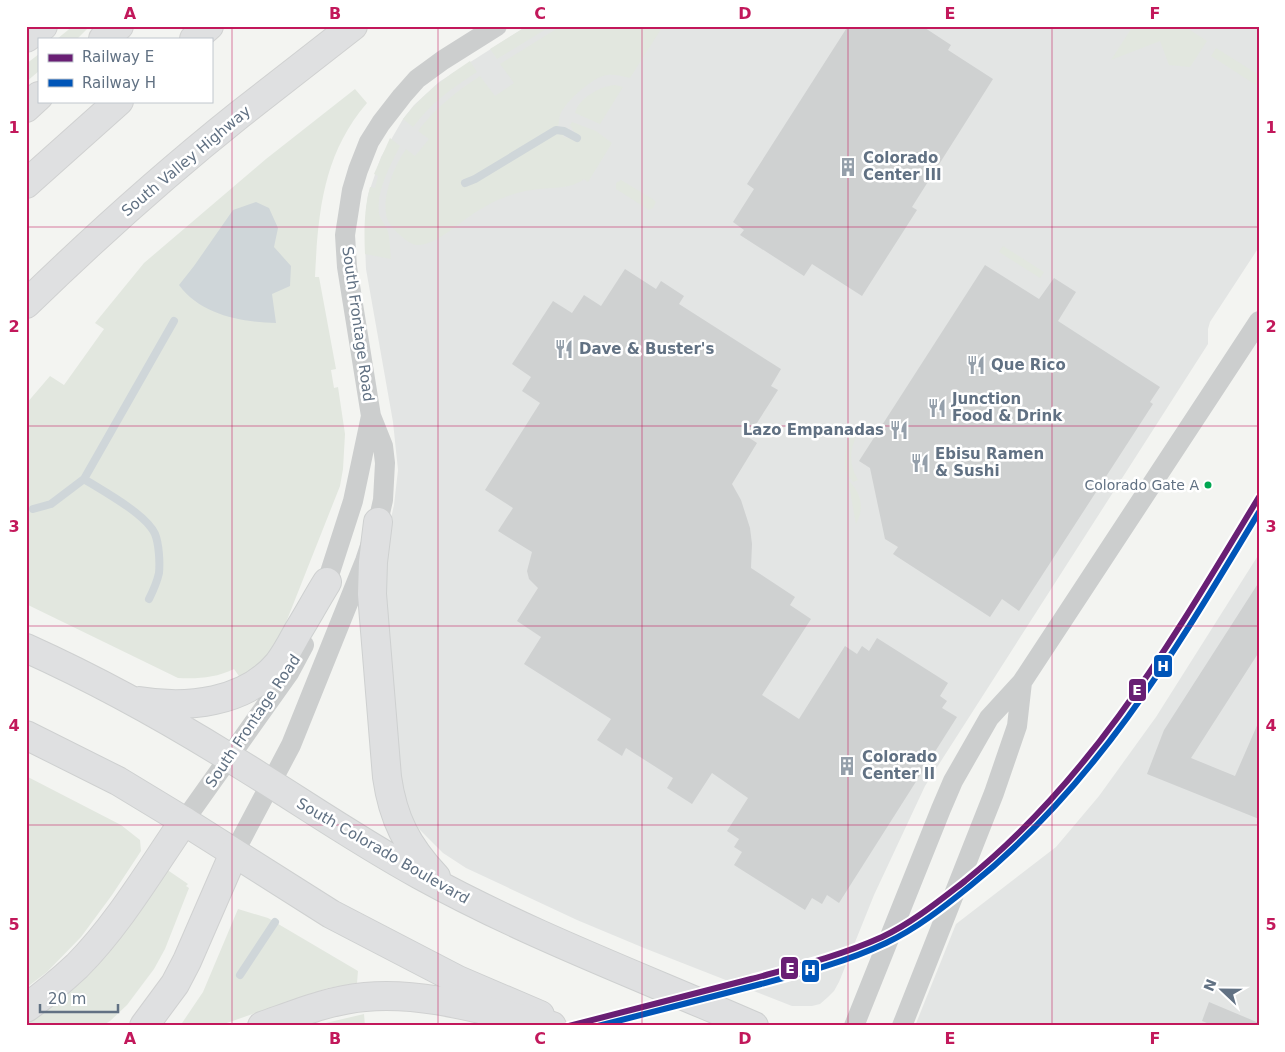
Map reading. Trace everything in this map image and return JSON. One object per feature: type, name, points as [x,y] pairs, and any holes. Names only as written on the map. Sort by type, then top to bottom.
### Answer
[{"type":"main road","points":[[26,38],[44,26]]},
{"type":"main road","points":[[104,38],[119,26]]},
{"type":"main road","points":[[195,38],[209,26]]},
{"type":"main road","name":"South Valley Highway","points":[[26,304],[102,233],[185,160],[238,115],[353,26]]},
{"type":"main road","points":[[26,108],[38,97]]},
{"type":"main road","points":[[26,184],[118,102]]},
{"type":"main road","points":[[378,522],[373,562],[372,594],[383,743],[390,796],[397,821],[414,852],[453,893]]},
{"type":"main road","points":[[132,700],[149,703],[198,702],[232,696],[248,689],[265,677],[278,664],[327,582]]},
{"type":"main road","name":"South Colorado Boulevard","points":[[26,648],[132,700],[230,757],[342,829],[453,893],[591,958],[754,1026]]},
{"type":"main road","points":[[26,735],[118,781],[331,914],[458,980],[564,1026]]},
{"type":"main road","points":[[26,1008],[77,966],[95,946],[119,915],[184,821]]},
{"type":"main road","points":[[144,1026],[175,984],[187,961],[234,853]]},
{"type":"main road","points":[[262,1026],[337,1001],[386,996],[408,996],[433,1000],[552,1026]]},
{"type":"street","name":"South Frontage Road","points":[[234,853],[291,745],[365,561],[378,522],[385,482],[385,463],[383,446],[371,416],[350,287],[346,247],[348,212],[358,170],[369,142],[380,123],[417,79],[497,26]]},
{"type":"street","points":[[854,1026],[953,781],[989,718],[1022,682],[1259,321]]},
{"type":"street","name":"South Frontage Road","points":[[184,821],[289,673],[311,631],[353,501],[371,416]]},
{"type":"street","points":[[902,1026],[994,793],[1017,726],[1022,682]]},
{"type":"shaded area","points":[[73,26],[90,26],[78,38],[58,38]]},
{"type":"shaded area","points":[[527,26],[1259,26],[1259,247],[1210,322],[1208,344],[925,786],[874,895],[839,982],[834,991],[820,1004],[792,1006],[577,920],[466,868],[443,853],[418,828],[409,813],[398,778],[384,589],[387,536],[394,505],[398,470],[393,422],[366,269],[365,244],[368,195],[381,157],[403,119],[414,105],[439,82]]},
{"type":"shaded area","points":[[527,26],[551,26],[497,59],[490,49]]},
{"type":"shaded area","points":[[561,26],[663,26],[630,78],[609,75],[598,78],[578,92],[567,104],[560,115],[558,126],[469,179],[462,179],[462,184],[469,184],[553,133],[561,131],[565,133],[563,137],[576,139],[577,137],[570,125],[572,122],[596,131],[612,143],[588,182],[584,179],[566,187],[529,190],[514,194],[486,206],[431,242],[416,245],[406,240],[393,228],[387,219],[386,197],[394,171],[406,149],[415,156],[429,139],[418,131],[446,101],[480,76],[495,96],[514,83],[500,64]]},
{"type":"shaded area","points":[[1133,26],[1184,26],[1207,41],[1190,67],[1169,65],[1160,41],[1111,60]]},
{"type":"shaded area","points":[[1216,48],[1259,75],[1259,87],[1211,56]]},
{"type":"shaded area","points":[[38,55],[38,72],[26,82],[26,64]]},
{"type":"shaded area","points":[[470,61],[477,72],[442,96],[413,127],[403,119],[434,87]]},
{"type":"shaded area","points":[[615,85],[623,87],[600,124],[575,113],[580,103],[590,94]]},
{"type":"shaded area","points":[[355,89],[367,103],[352,122],[332,164],[321,207],[315,277],[319,277],[336,369],[331,370],[334,388],[338,387],[345,434],[340,486],[285,625],[265,660],[241,679],[234,669],[206,677],[178,678],[26,604],[26,404],[50,376],[64,385],[104,329],[95,323],[144,263],[266,159]]},
{"type":"shaded area","points":[[390,138],[400,146],[382,188],[379,214],[388,232],[391,259],[365,254],[368,195],[370,187],[375,188],[378,176],[374,174]]},
{"type":"shaded area","points":[[621,180],[654,200],[656,202],[653,208],[649,210],[616,189],[616,183]]},
{"type":"shaded area","points":[[256,202],[269,208],[278,228],[274,247],[291,266],[290,286],[272,294],[276,323],[249,321],[210,310],[188,295],[179,285],[233,210]]},
{"type":"shaded area","points":[[1003,246],[1044,272],[1040,278],[999,252]]},
{"type":"shaded area","points":[[851,432],[857,435],[851,452],[851,458],[858,480],[853,482],[848,476],[845,467],[846,448]]},
{"type":"shaded area","points":[[848,480],[859,495],[860,500],[859,518],[856,524]]},
{"type":"shaded area","points":[[1259,554],[1259,1026],[915,1026],[956,924],[1056,847],[1099,796],[1156,717]]},
{"type":"shaded area","points":[[26,776],[121,825],[140,840],[141,851],[81,937],[47,972],[26,988]]},
{"type":"shaded area","points":[[166,869],[188,884],[186,886],[189,888],[165,949],[154,969],[127,1005],[102,1026],[26,1026],[26,1024],[40,1015]]},
{"type":"shaded area","points":[[238,909],[268,918],[358,971],[357,983],[328,988],[218,1026],[180,1026],[203,992]]},
{"type":"shaded area","points":[[364,1014],[365,1026],[313,1026]]},
{"type":"building","name":"Colorado Center III","points":[[848,26],[922,26],[951,45],[948,50],[993,79],[912,207],[917,210],[862,296],[812,264],[804,276],[740,235],[744,230],[733,222],[754,189],[747,184]]},
{"type":"building","points":[[985,265],[1039,299],[1054,278],[1076,292],[1058,321],[1160,387],[1150,402],[1153,404],[1019,611],[1002,599],[990,617],[893,554],[898,547],[885,539],[870,468],[859,461]]},
{"type":"building","points":[[625,269],[656,289],[661,281],[684,296],[679,304],[781,369],[771,386],[778,390],[748,437],[757,443],[732,484],[741,500],[750,528],[752,544],[751,568],[795,597],[790,605],[811,619],[762,695],[799,719],[845,646],[857,654],[862,646],[869,651],[877,638],[948,683],[940,696],[947,701],[942,708],[957,717],[839,903],[827,895],[822,904],[812,898],[805,910],[734,865],[742,852],[734,847],[739,839],[727,831],[748,798],[712,773],[692,804],[667,788],[673,778],[626,748],[622,756],[597,740],[611,719],[524,664],[541,637],[517,621],[538,588],[529,579],[527,571],[532,552],[498,531],[513,508],[485,490],[540,403],[522,391],[531,377],[512,364],[553,301],[572,313],[584,295],[601,306]]},
{"type":"building","points":[[1259,582],[1259,652],[1191,758],[1235,776],[1259,721],[1259,819],[1147,774],[1164,730]]},
{"type":"building","points":[[1209,1002],[1259,1023],[1259,1026],[1214,1026],[1202,1021]]},
{"type":"waterway","points":[[465,183],[475,179],[556,130],[564,131],[577,138]]},
{"type":"waterway","points":[[33,509],[51,504],[84,479],[174,321]]},
{"type":"waterway","points":[[84,479],[134,511],[150,526],[155,534],[159,553],[159,573],[149,599]]},
{"type":"waterway","points":[[240,975],[275,922]]},
{"type":"rail line","name":"E","points":[[569,1026],[784,970],[850,950],[882,937],[915,918],[965,881],[1011,840],[1053,797],[1092,751],[1163,653],[1259,497]]},
{"type":"rail line","name":"H","points":[[598,1026],[777,980],[840,961],[871,950],[897,937],[950,902],[1015,846],[1057,804],[1095,759],[1165,664],[1259,512]]},
{"type":"place","name":"Colorado Center III","points":[[848,167]]},
{"type":"place","name":"Dave & Buster's","points":[[564,349]]},
{"type":"place","name":"Que Rico","points":[[976,365]]},
{"type":"place","name":"Junction Food & Drink","points":[[937,408]]},
{"type":"place","name":"Lazo Empanadas","points":[[899,430]]},
{"type":"place","name":"Ebisu Ramen & Sushi","points":[[920,463]]},
{"type":"place","name":"Colorado Gate A","points":[[1208,485]]},
{"type":"place","name":"Colorado Center II","points":[[847,766]]}]
